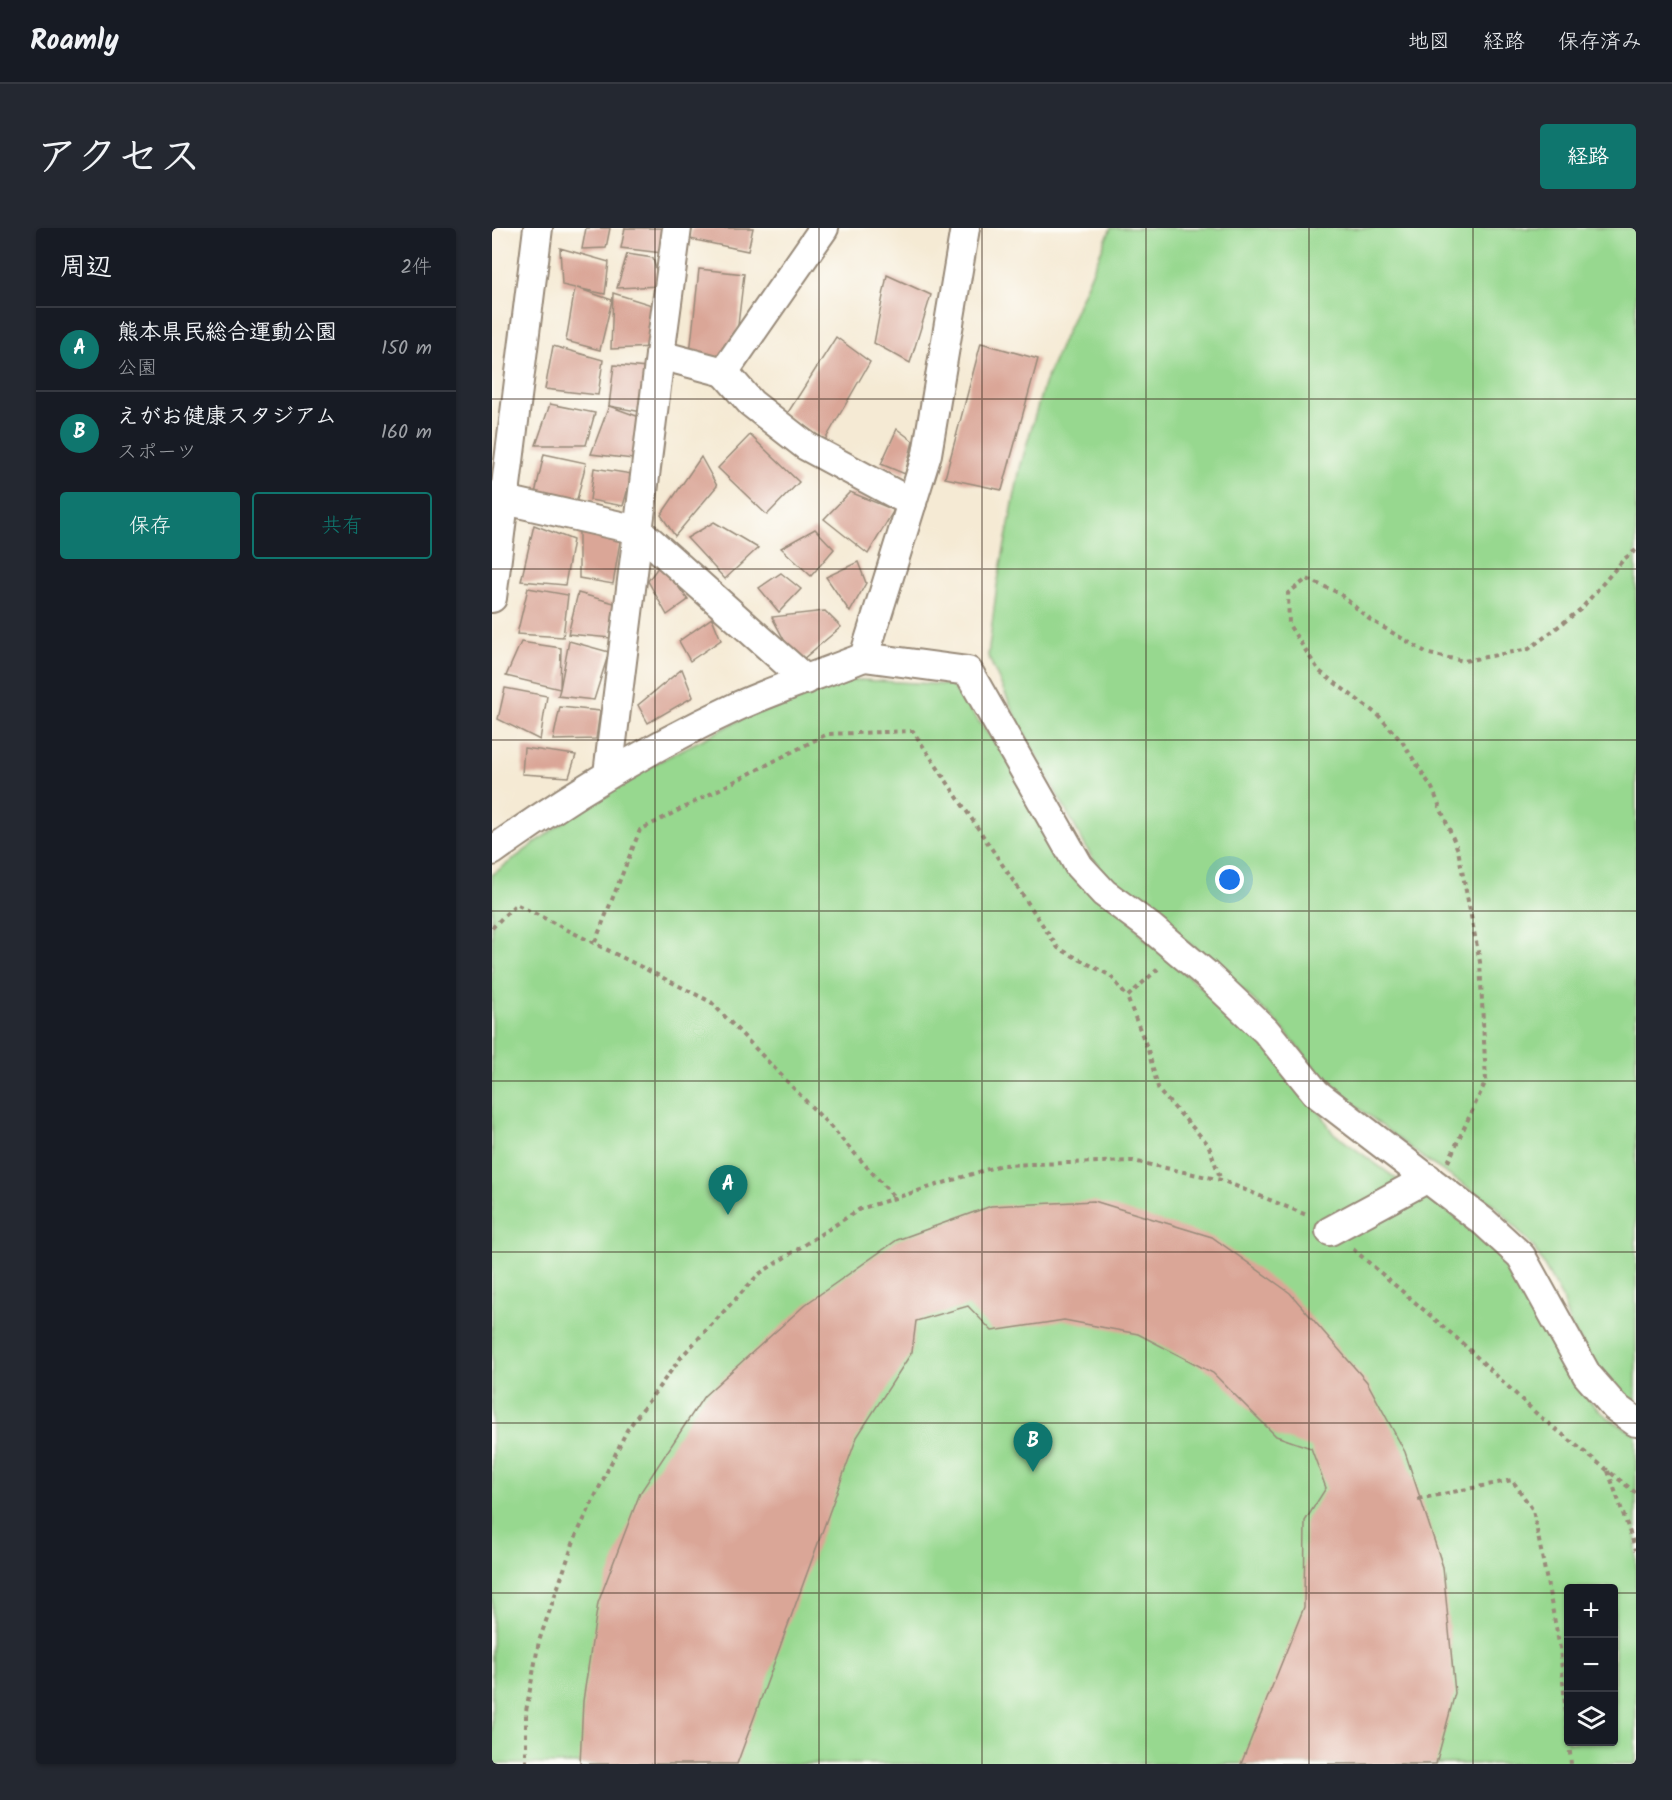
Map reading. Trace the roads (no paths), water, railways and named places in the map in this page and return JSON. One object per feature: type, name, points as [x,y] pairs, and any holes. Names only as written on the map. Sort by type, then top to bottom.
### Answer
[{"type":"street","points":[[492,598],[497,499],[538,228]]},
{"type":"street","points":[[608,774],[677,228]]},
{"type":"street","points":[[724,372],[824,228]]},
{"type":"street","points":[[864,657],[927,454],[965,228]]},
{"type":"street","points":[[660,355],[724,372],[751,403],[806,446],[912,503]]},
{"type":"street","points":[[497,499],[638,530],[806,680]]},
{"type":"street","points":[[492,851],[554,806],[608,774],[737,707],[864,657],[968,671],[1079,866],[1104,893],[1179,951],[1266,1031],[1316,1092],[1436,1175],[1521,1256],[1587,1375],[1615,1407],[1636,1422]]},
{"type":"street","points":[[1330,1231],[1436,1175]]},
{"type":"place","name":"熊本県民総合運動公園","points":[[728,1215]]},
{"type":"place","name":"えがお健康スタジアム","points":[[1033,1472]]}]
